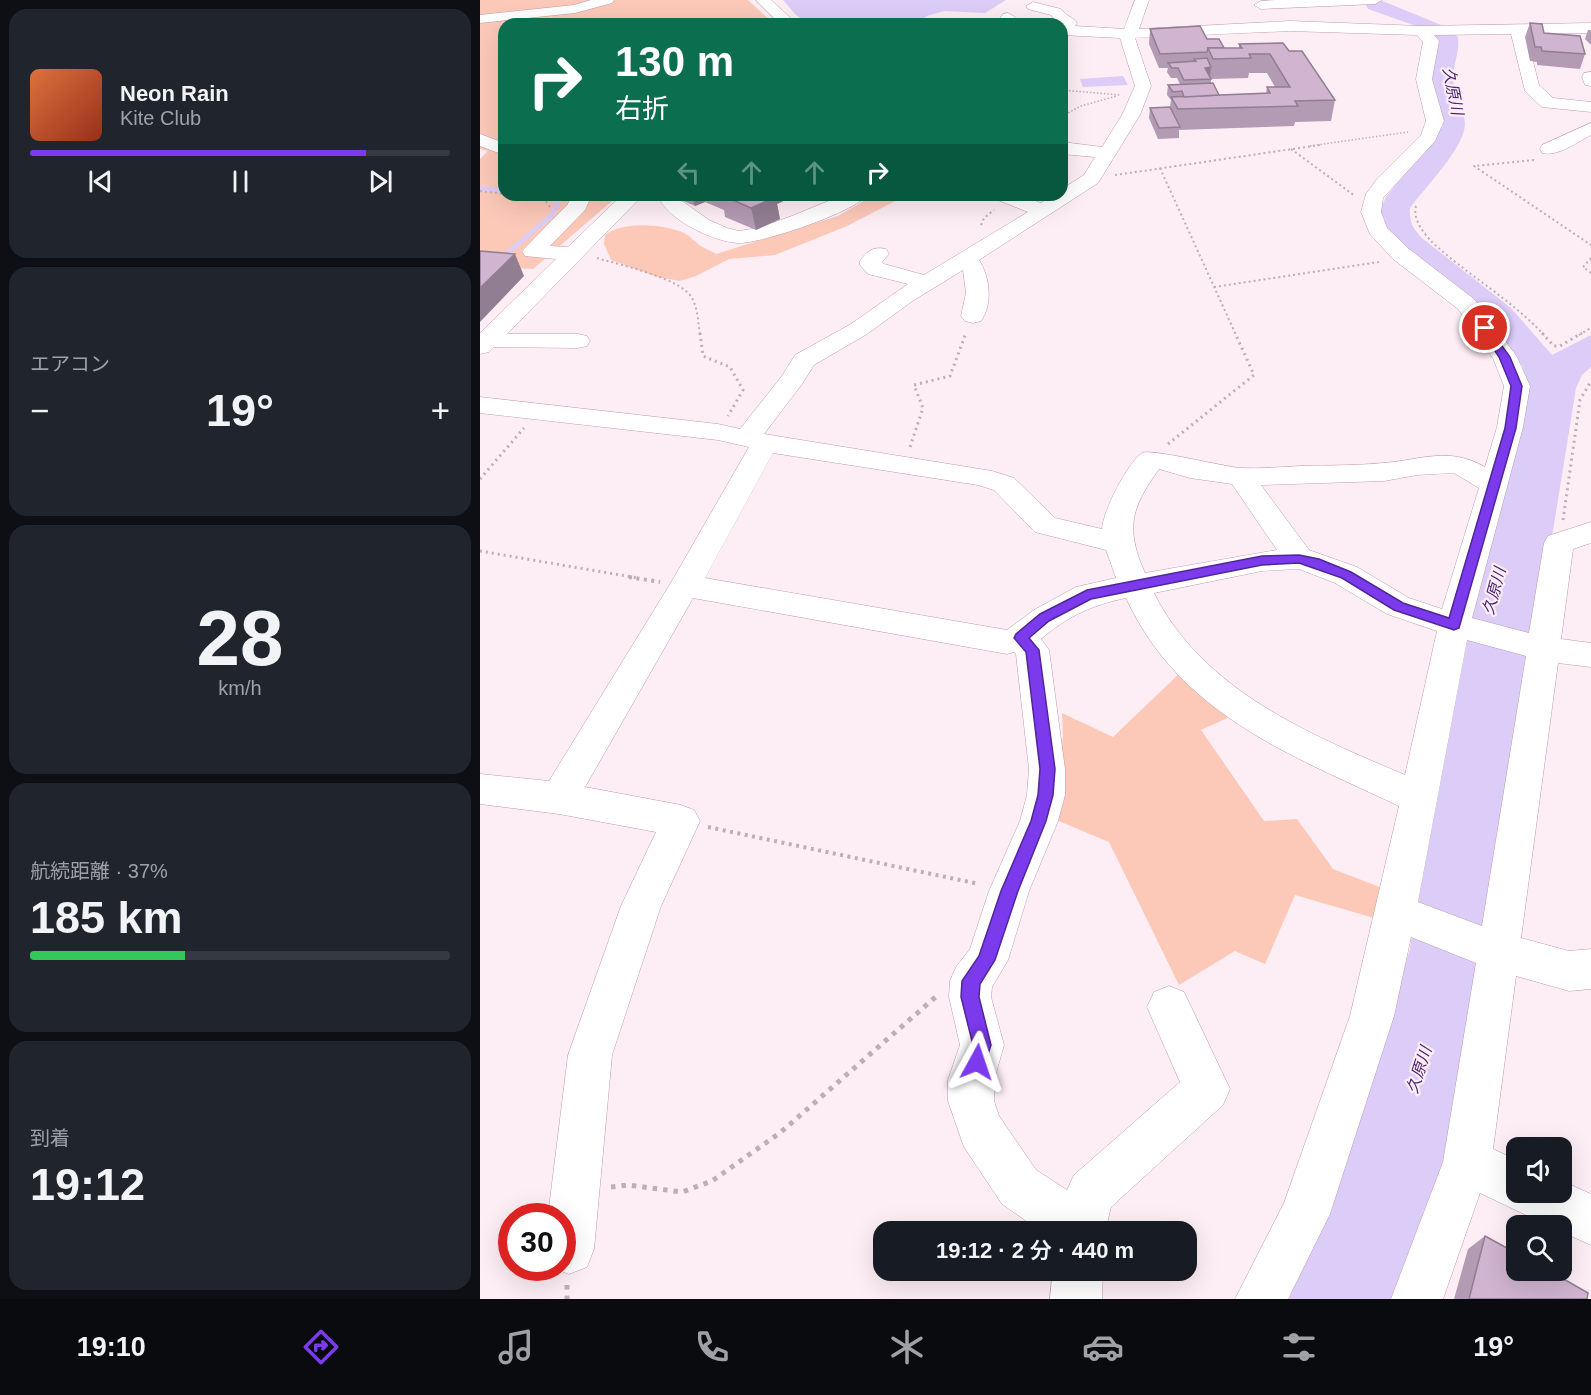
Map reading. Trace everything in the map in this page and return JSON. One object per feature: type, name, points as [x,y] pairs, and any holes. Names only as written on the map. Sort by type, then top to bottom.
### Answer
[{"type":"street","points":[[480,19],[575,9],[607,0]]},
{"type":"street","points":[[566,18],[603,9],[621,0]]},
{"type":"street","points":[[764,0],[783,18]]},
{"type":"street","points":[[1068,194],[1091,179],[1131,115],[1143,86],[1128,34],[1142,0]]},
{"type":"street","points":[[1259,2],[1375,0]]},
{"type":"street","points":[[1259,2],[1275,26]]},
{"type":"street","points":[[1034,6],[1056,12],[1060,18]]},
{"type":"street","points":[[1068,25],[1075,7]]},
{"type":"street","points":[[1068,28],[1128,34],[1275,26],[1422,26],[1456,30],[1591,28]]},
{"type":"street","points":[[1261,1299],[1305,1214],[1372,1016],[1396,912],[1454,625],[1510,428],[1517,386],[1504,357],[1466,304],[1406,258],[1377,230],[1371,208],[1373,198],[1385,182],[1429,137],[1435,121],[1424,79],[1431,41],[1422,26]]},
{"type":"street","points":[[1517,29],[1531,87],[1548,103],[1591,108]]},
{"type":"street","points":[[1549,149],[1591,128]]},
{"type":"street","points":[[480,140],[498,147]]},
{"type":"street","points":[[1068,149],[1106,153]]},
{"type":"street","points":[[575,253],[533,251],[578,206],[579,201]]},
{"type":"street","points":[[484,343],[627,201]]},
{"type":"street","points":[[670,201],[710,230],[740,237],[774,228],[844,201]]},
{"type":"street","points":[[1018,201],[1042,210]]},
{"type":"street","points":[[559,798],[684,586],[756,441],[804,360],[859,329],[926,282],[1009,233],[1056,201]]},
{"type":"street","points":[[981,225],[1009,233]]},
{"type":"street","points":[[878,254],[871,261],[871,265],[876,269],[926,282]]},
{"type":"street","points":[[965,257],[971,262],[979,289],[973,316]]},
{"type":"street","points":[[484,343],[578,341]]},
{"type":"street","points":[[480,405],[718,432],[756,441],[982,477],[1004,484],[1045,525],[1118,543]]},
{"type":"street","points":[[1418,798],[1282,735],[1248,713],[1185,660],[1145,607],[1134,584],[1118,543],[1118,519],[1126,498],[1152,459],[1190,469],[1242,477],[1384,472],[1417,466],[1459,464],[1494,485]]},
{"type":"street","points":[[1242,477],[1299,559]]},
{"type":"street","points":[[1417,1299],[1467,1162],[1559,543],[1591,532]]},
{"type":"street","points":[[684,586],[1007,642],[1021,638],[1045,618],[1087,595],[1134,584],[1262,561],[1299,559],[1315,562],[1347,575],[1398,606],[1454,625],[1543,649],[1591,656]]},
{"type":"street","points":[[1021,638],[1032,650],[1047,769],[1046,795],[1039,821],[1009,891],[987,960],[971,981],[970,997],[982,1045],[971,1080],[971,1101],[981,1130],[1019,1187],[1055,1221]]},
{"type":"street","points":[[480,789],[559,798],[681,821],[641,906],[590,1055],[574,1203]]},
{"type":"street","points":[[1396,912],[1498,952],[1569,971],[1591,969]]},
{"type":"street","points":[[1084,1221],[1091,1192],[1207,1089],[1169,1007]]},
{"type":"street","points":[[1467,1162],[1506,1180]]},
{"type":"street","points":[[1555,1203],[1591,1220]]},
{"type":"street","points":[[1076,1299],[1077,1281]]},
{"type":"path","points":[[1068,91],[1121,95],[1081,106],[1068,113]]},
{"type":"path","points":[[1091,179],[1432,128]]},
{"type":"path","points":[[1291,149],[1371,208]]},
{"type":"path","points":[[1549,149],[1547,156],[1542,159],[1474,166],[1591,245]]},
{"type":"path","points":[[1152,459],[1182,431],[1254,375],[1160,168]]},
{"type":"path","points":[[480,191],[498,193]]},
{"type":"path","points":[[546,201],[550,205],[538,227],[542,232],[550,233]]},
{"type":"path","points":[[1416,206],[1414,212],[1417,221],[1431,241],[1476,274],[1528,318],[1554,346],[1560,346],[1591,328]]},
{"type":"path","points":[[575,253],[671,282],[685,289],[691,296],[696,307],[703,356],[730,367],[744,390],[718,432]]},
{"type":"path","points":[[1214,286],[1406,258]]},
{"type":"path","points":[[1591,258],[1584,263],[1583,267],[1591,273]]},
{"type":"path","points":[[905,464],[923,408],[914,385],[950,376],[973,316]]},
{"type":"path","points":[[1559,543],[1580,400],[1591,381]]},
{"type":"path","points":[[480,479],[539,412]]},
{"type":"path","points":[[480,551],[684,586]]},
{"type":"path","points":[[681,821],[1009,891]]},
{"type":"path","points":[[575,1191],[628,1185],[682,1192],[712,1181],[781,1132],[939,993],[971,981]]},
{"type":"shaded area","points":[[480,0],[748,0],[768,18],[498,18],[498,201],[612,201],[533,269],[494,267],[480,271],[480,159],[488,151],[480,149]]},
{"type":"shaded area","points":[[864,201],[895,201],[847,226],[775,255],[729,259],[696,276],[680,281],[657,277],[611,260],[604,244],[605,235],[613,231],[644,225],[684,233],[699,245],[716,254],[838,216]]},
{"type":"shaded area","points":[[1183,670],[1234,715],[1201,730],[1264,821],[1297,819],[1333,869],[1390,891],[1381,920],[1295,895],[1265,964],[1235,951],[1179,985],[1109,842],[1054,819],[1063,736],[1062,713],[1113,737]]},
{"type":"water","points":[[783,0],[1006,0],[985,13],[944,11],[924,18],[801,18]]},
{"type":"water","name":"久原川","points":[[1363,0],[1380,0],[1446,27],[1458,37],[1453,78],[1464,117],[1463,133],[1452,155],[1410,208],[1414,228],[1423,239],[1511,308],[1552,355],[1591,335],[1591,367],[1582,375],[1576,388],[1449,1175],[1399,1299],[1289,1299],[1364,1100],[1410,949],[1418,893],[1471,620],[1526,389],[1523,367],[1504,340],[1473,304],[1394,241],[1379,213],[1386,197],[1443,126],[1431,82],[1434,65],[1419,27],[1368,9]]},
{"type":"water","points":[[1123,76],[1128,85],[1083,87],[1080,79]]},
{"type":"building","points":[[1530,23],[1542,24],[1544,33],[1580,36],[1585,54],[1542,51],[1541,47],[1535,47]]},
{"type":"building","points":[[1200,26],[1207,39],[1219,39],[1224,48],[1208,48],[1207,52],[1160,54],[1150,29]]},
{"type":"building","points":[[1283,43],[1289,51],[1302,51],[1335,100],[1295,101],[1298,106],[1178,109],[1171,97],[1270,93],[1267,87],[1290,87],[1270,54],[1249,54],[1251,58],[1213,59],[1208,48],[1242,48],[1239,44]]},
{"type":"building","points":[[1207,58],[1211,67],[1205,68],[1211,79],[1184,80],[1178,68],[1172,68],[1168,63],[1196,61],[1194,59]]},
{"type":"building","points":[[1213,83],[1219,95],[1184,97],[1182,91],[1173,92],[1168,85]]},
{"type":"building","points":[[1170,107],[1180,127],[1159,128],[1150,108]]},
{"type":"building","points":[[735,201],[767,201],[751,208]]},
{"type":"building","points":[[480,251],[515,254],[480,288]]},
{"type":"building","points":[[1485,1236],[1506,1248],[1506,1281],[1567,1281],[1588,1293],[1587,1299],[1469,1299]]},
{"type":"waterway","points":[[480,188],[498,190]]},
{"type":"waterway","points":[[502,258],[552,215],[557,205],[555,201]]},
{"type":"route","points":[[977,1062],[982,1045],[970,997],[971,981],[987,960],[1009,891],[1039,821],[1046,795],[1047,769],[1043,725],[1032,650],[1021,638],[1033,626],[1060,608],[1087,595],[1134,584],[1262,561],[1299,559],[1315,562],[1347,575],[1398,606],[1454,625],[1510,428],[1517,386],[1504,357],[1485,328]]}]
